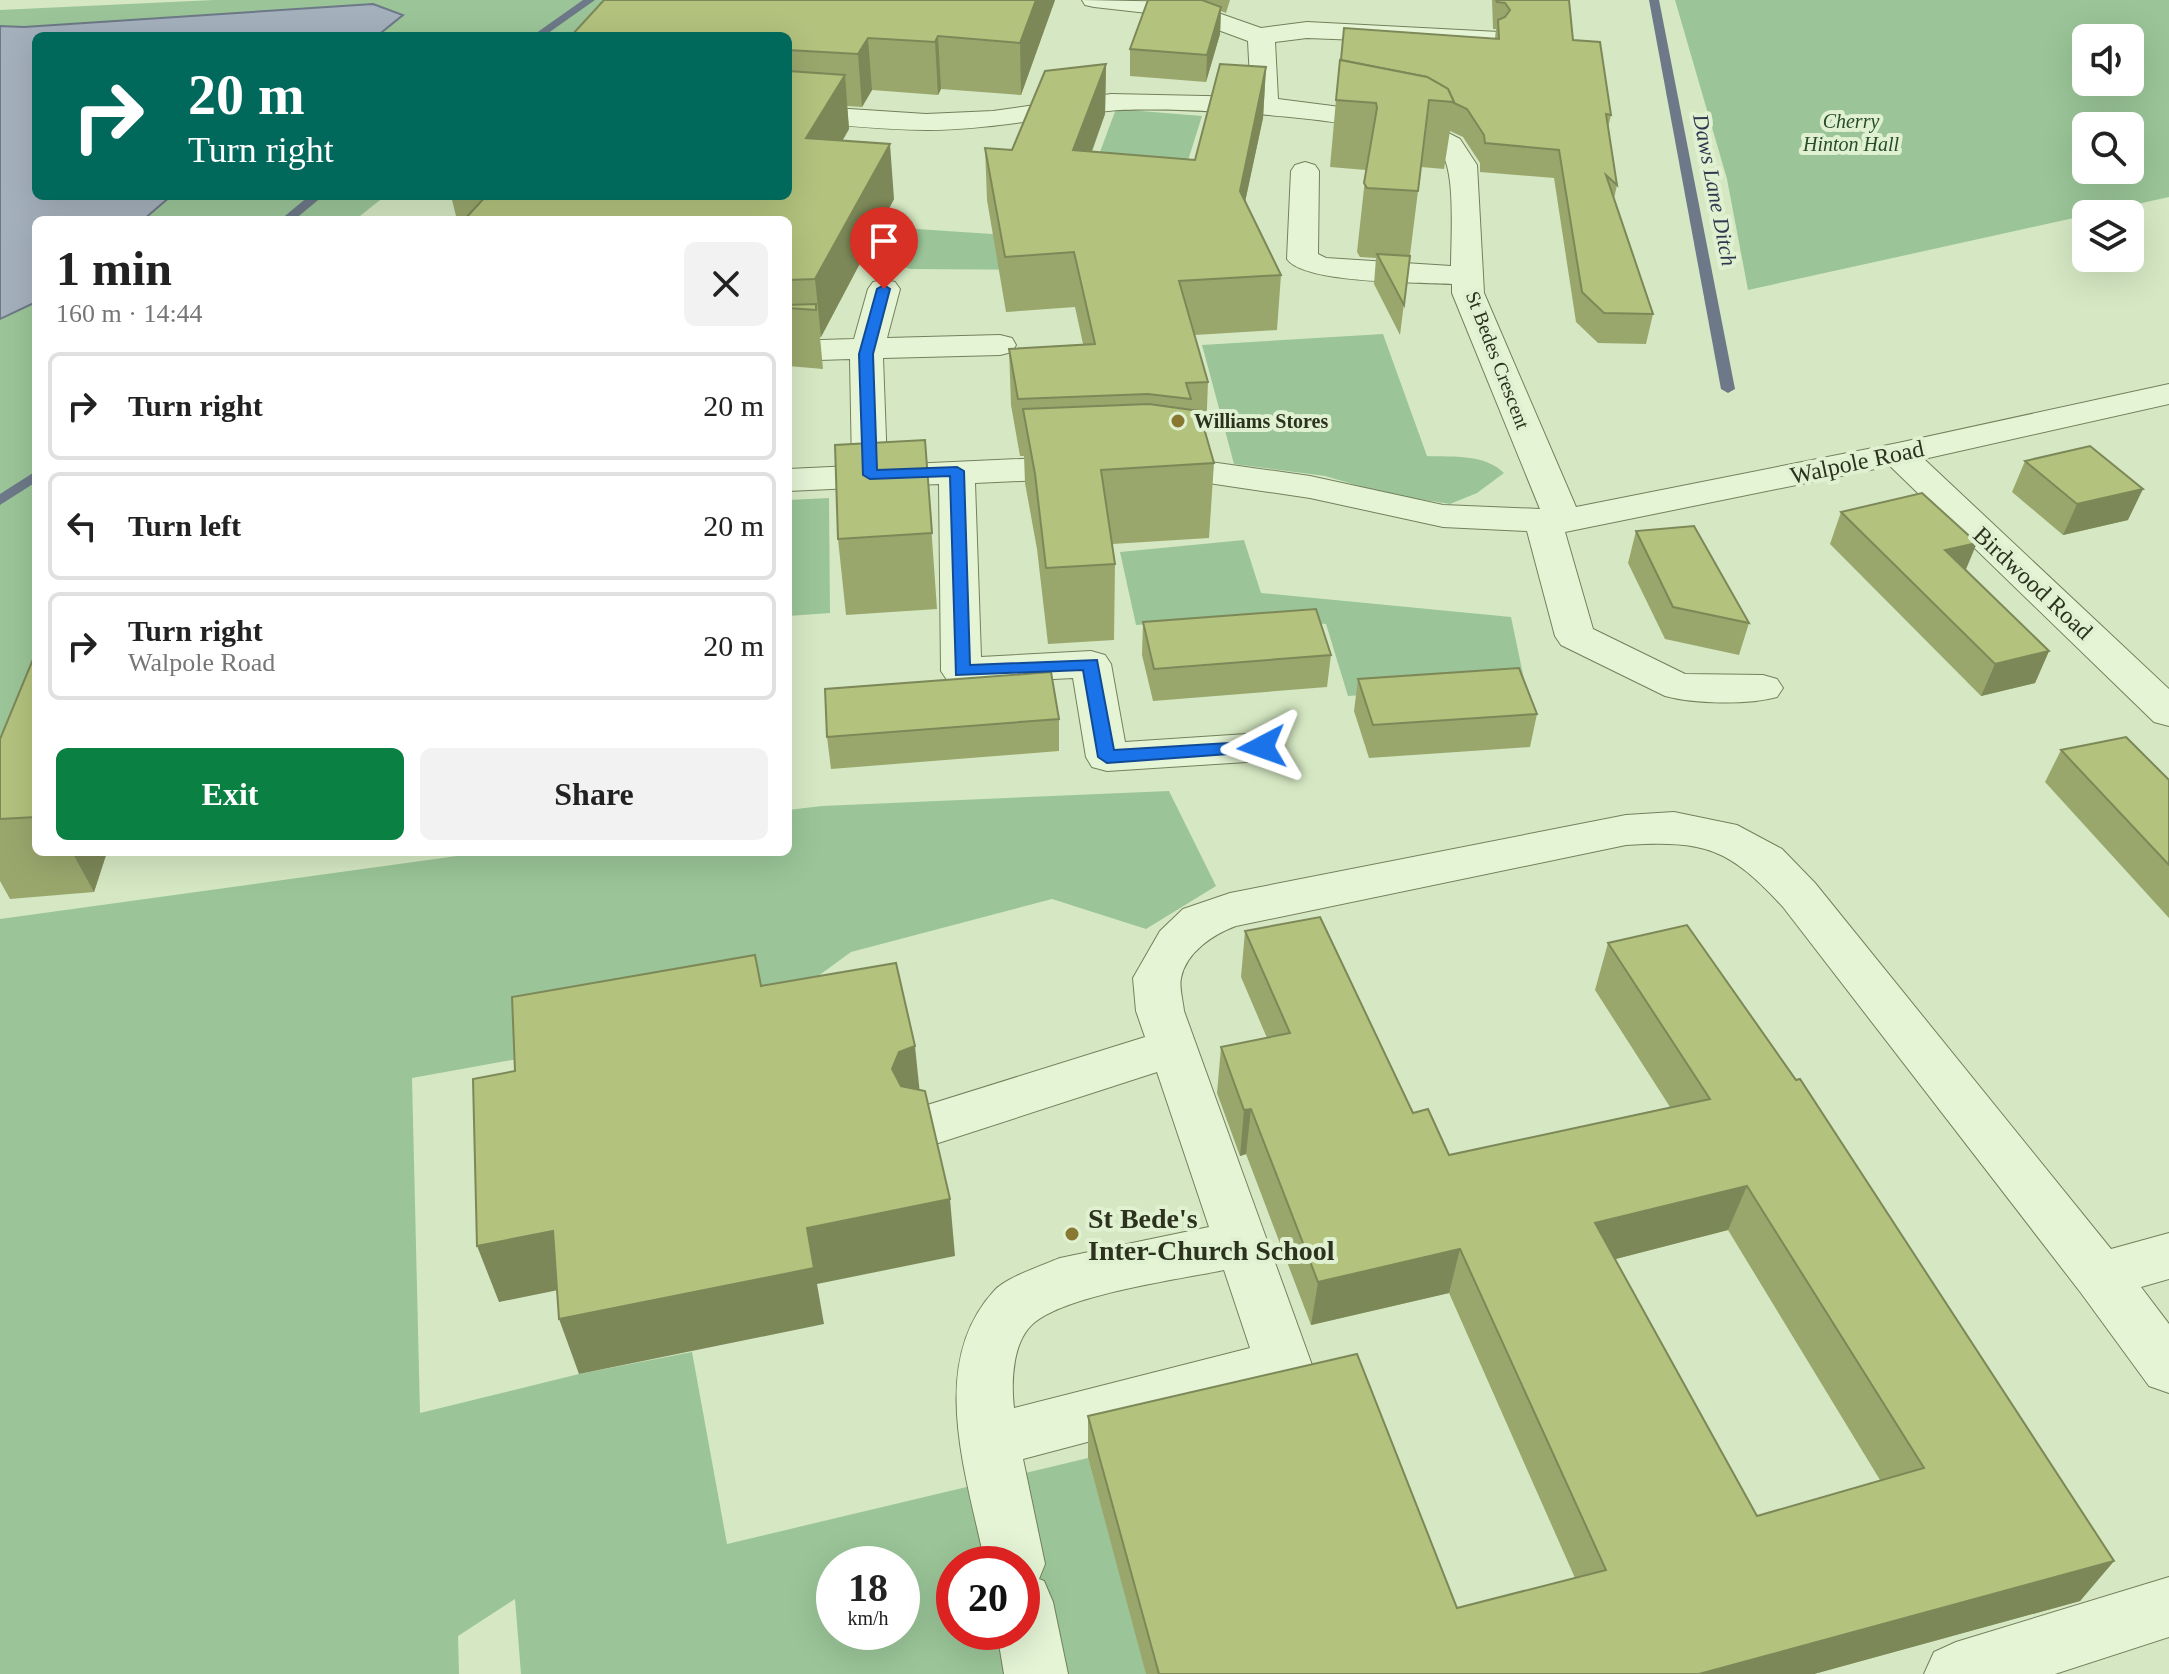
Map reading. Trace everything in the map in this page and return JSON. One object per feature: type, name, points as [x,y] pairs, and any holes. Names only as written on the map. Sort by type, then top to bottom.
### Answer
[{"type":"street","points":[[1094,0],[1187,10],[1259,36],[1414,21],[1490,37]]},
{"type":"street","points":[[1259,36],[1264,47],[1265,106]]},
{"type":"street","name":"St Bedes Crescent","points":[[792,113],[926,122],[993,119],[1111,102],[1265,106],[1395,122],[1423,131],[1450,145],[1463,165],[1468,293],[1553,521]]},
{"type":"street","points":[[1305,171],[1302,259],[1320,267],[1467,276]]},
{"type":"street","points":[[870,475],[867,349],[884,289]]},
{"type":"street","points":[[792,351],[1000,345]]},
{"type":"street","name":"Walpole Road","points":[[792,480],[1147,464],[1310,487],[1443,516],[1553,521],[1898,454],[2169,394]]},
{"type":"street","name":"Birdwood Road","points":[[1898,454],[2169,712]]},
{"type":"street","points":[[957,471],[961,671],[1091,664],[1107,757],[1262,747]]},
{"type":"street","points":[[1553,521],[1575,636],[1679,687],[1763,688]]},
{"type":"street","points":[[990,1441],[1284,1365],[1160,1011],[1157,978],[1176,943],[1199,921],[1245,907],[1626,830],[1674,827],[1721,836],[1766,860],[1799,895],[2169,1368]]},
{"type":"street","points":[[926,1126],[1175,1047]]},
{"type":"street","points":[[1011,1546],[990,1441],[984,1394],[989,1347],[1014,1306],[1060,1282],[1241,1243]]},
{"type":"street","points":[[2100,1276],[2169,1256]]},
{"type":"street","points":[[1956,1674],[2169,1607]]},
{"type":"street","points":[[1031,1650],[1036,1674]]},
{"type":"green space","points":[[214,0],[607,0],[618,32],[382,32],[403,14],[373,4],[24,27],[0,26],[0,10]]},
{"type":"green space","name":"Cherry Hinton Hall","points":[[1675,0],[2169,0],[2169,197],[2144,203],[2144,200],[2072,200],[2072,218],[1748,290],[1727,179]]},
{"type":"green space","points":[[1116,109],[1202,116],[1173,208],[1082,200]]},
{"type":"green space","points":[[162,200],[380,200],[360,216],[144,216]]},
{"type":"green space","points":[[872,226],[1097,241],[1051,270],[911,269],[854,256]]},
{"type":"green space","points":[[32,304],[32,791],[0,869],[0,319]]},
{"type":"green space","points":[[1383,334],[1427,456],[1488,462],[1504,473],[1477,493],[1450,504],[1387,494],[1325,476],[1234,464],[1202,345]]},
{"type":"green space","points":[[829,498],[830,613],[792,616],[792,500]]},
{"type":"green space","points":[[1244,540],[1261,593],[1511,617],[1525,684],[1348,696],[1326,624],[1247,616],[1136,625],[1120,552]]},
{"type":"green space","points":[[1169,791],[1216,886],[1146,929],[1052,899],[851,952],[766,1014],[412,1078],[420,1413],[579,1374],[692,1352],[727,1544],[1088,1458],[1147,1674],[521,1674],[515,1599],[458,1636],[459,1674],[0,1674],[0,919],[457,856],[792,856],[792,810]]},
{"type":"shaded area","points":[[373,4],[403,15],[382,32],[32,32],[32,200],[166,200],[148,216],[32,216],[32,304],[0,319],[0,26],[24,27]]},
{"type":"building","points":[[604,0],[1036,0],[1020,43],[938,36],[935,42],[868,38],[858,54],[792,50],[792,32],[575,32]]},
{"type":"building","points":[[1148,0],[1202,0],[1221,7],[1207,55],[1130,49]]},
{"type":"building","points":[[1496,0],[1569,0],[1573,40],[1600,42],[1611,115],[1606,114],[1617,185],[1606,175],[1653,314],[1604,313],[1582,292],[1559,150],[1485,143],[1484,135],[1467,109],[1452,102],[1448,89],[1427,77],[1341,60],[1344,28],[1499,39],[1498,20],[1510,10],[1505,3]]},
{"type":"building","points":[[1340,60],[1427,77],[1448,89],[1454,102],[1429,100],[1418,191],[1367,188],[1364,183],[1377,108],[1376,103],[1336,100]]},
{"type":"building","points":[[1106,64],[1073,150],[1195,160],[1220,64],[1266,67],[1240,191],[1281,275],[1179,281],[1208,382],[1186,383],[1191,399],[1148,394],[1018,399],[1009,349],[1095,344],[1074,252],[1005,257],[985,148],[1012,150],[1045,71]]},
{"type":"building","points":[[792,71],[845,75],[806,138],[890,144],[815,279],[792,280],[792,216],[468,216],[482,200],[792,200]]},
{"type":"building","points":[[1377,254],[1410,256],[1404,305]]},
{"type":"building","points":[[816,304],[816,310],[792,308],[792,305]]},
{"type":"building","points":[[1149,404],[1199,411],[1214,463],[1101,470],[1115,564],[1046,568],[1035,474],[1023,409]]},
{"type":"building","points":[[925,440],[932,533],[838,539],[835,445]]},
{"type":"building","points":[[2090,446],[2143,489],[2077,504],[2025,461]]},
{"type":"building","points":[[1922,493],[1977,543],[1945,550],[2049,651],[1995,664],[1841,512]]},
{"type":"building","points":[[1694,526],[1749,623],[1673,607],[1636,531]]},
{"type":"building","points":[[1316,609],[1331,655],[1154,669],[1143,622]]},
{"type":"building","points":[[32,662],[32,817],[0,819],[0,739]]},
{"type":"building","points":[[1519,668],[1537,714],[1373,725],[1358,679]]},
{"type":"building","points":[[1051,672],[1059,719],[827,737],[825,689]]},
{"type":"building","points":[[2126,737],[2169,780],[2169,865],[2061,750]]},
{"type":"building","points":[[1320,917],[1413,1113],[1428,1109],[1449,1155],[1710,1099],[1608,943],[1687,925],[1796,1080],[1800,1079],[2114,1561],[1699,1674],[1159,1674],[1088,1416],[1357,1354],[1457,1608],[1606,1570],[1460,1249],[1318,1282],[1251,1109],[1244,1110],[1221,1047],[1290,1033],[1245,931]],"holes":[[[1747,1186],[1924,1468],[1757,1516],[1595,1223]]]},
{"type":"building","points":[[755,955],[761,986],[896,963],[915,1046],[899,1052],[892,1069],[901,1086],[925,1091],[950,1199],[807,1228],[814,1268],[559,1319],[553,1231],[477,1246],[473,1079],[515,1071],[512,997]]},
{"type":"waterway","points":[[543,32],[590,0]]},
{"type":"waterway","name":"Daws Lane Ditch","points":[[1654,0],[1728,389]]},
{"type":"waterway","points":[[291,216],[312,200]]},
{"type":"waterway","points":[[0,501],[32,478]]},
{"type":"place","name":"Williams Stores","points":[[1178,421]]},
{"type":"place","name":"St Bede's Inter-Church School","points":[[1072,1234]]},
{"type":"route","points":[[884,289],[866,354],[870,475],[957,471],[961,671],[1091,664],[1107,757],[1262,747]]}]
